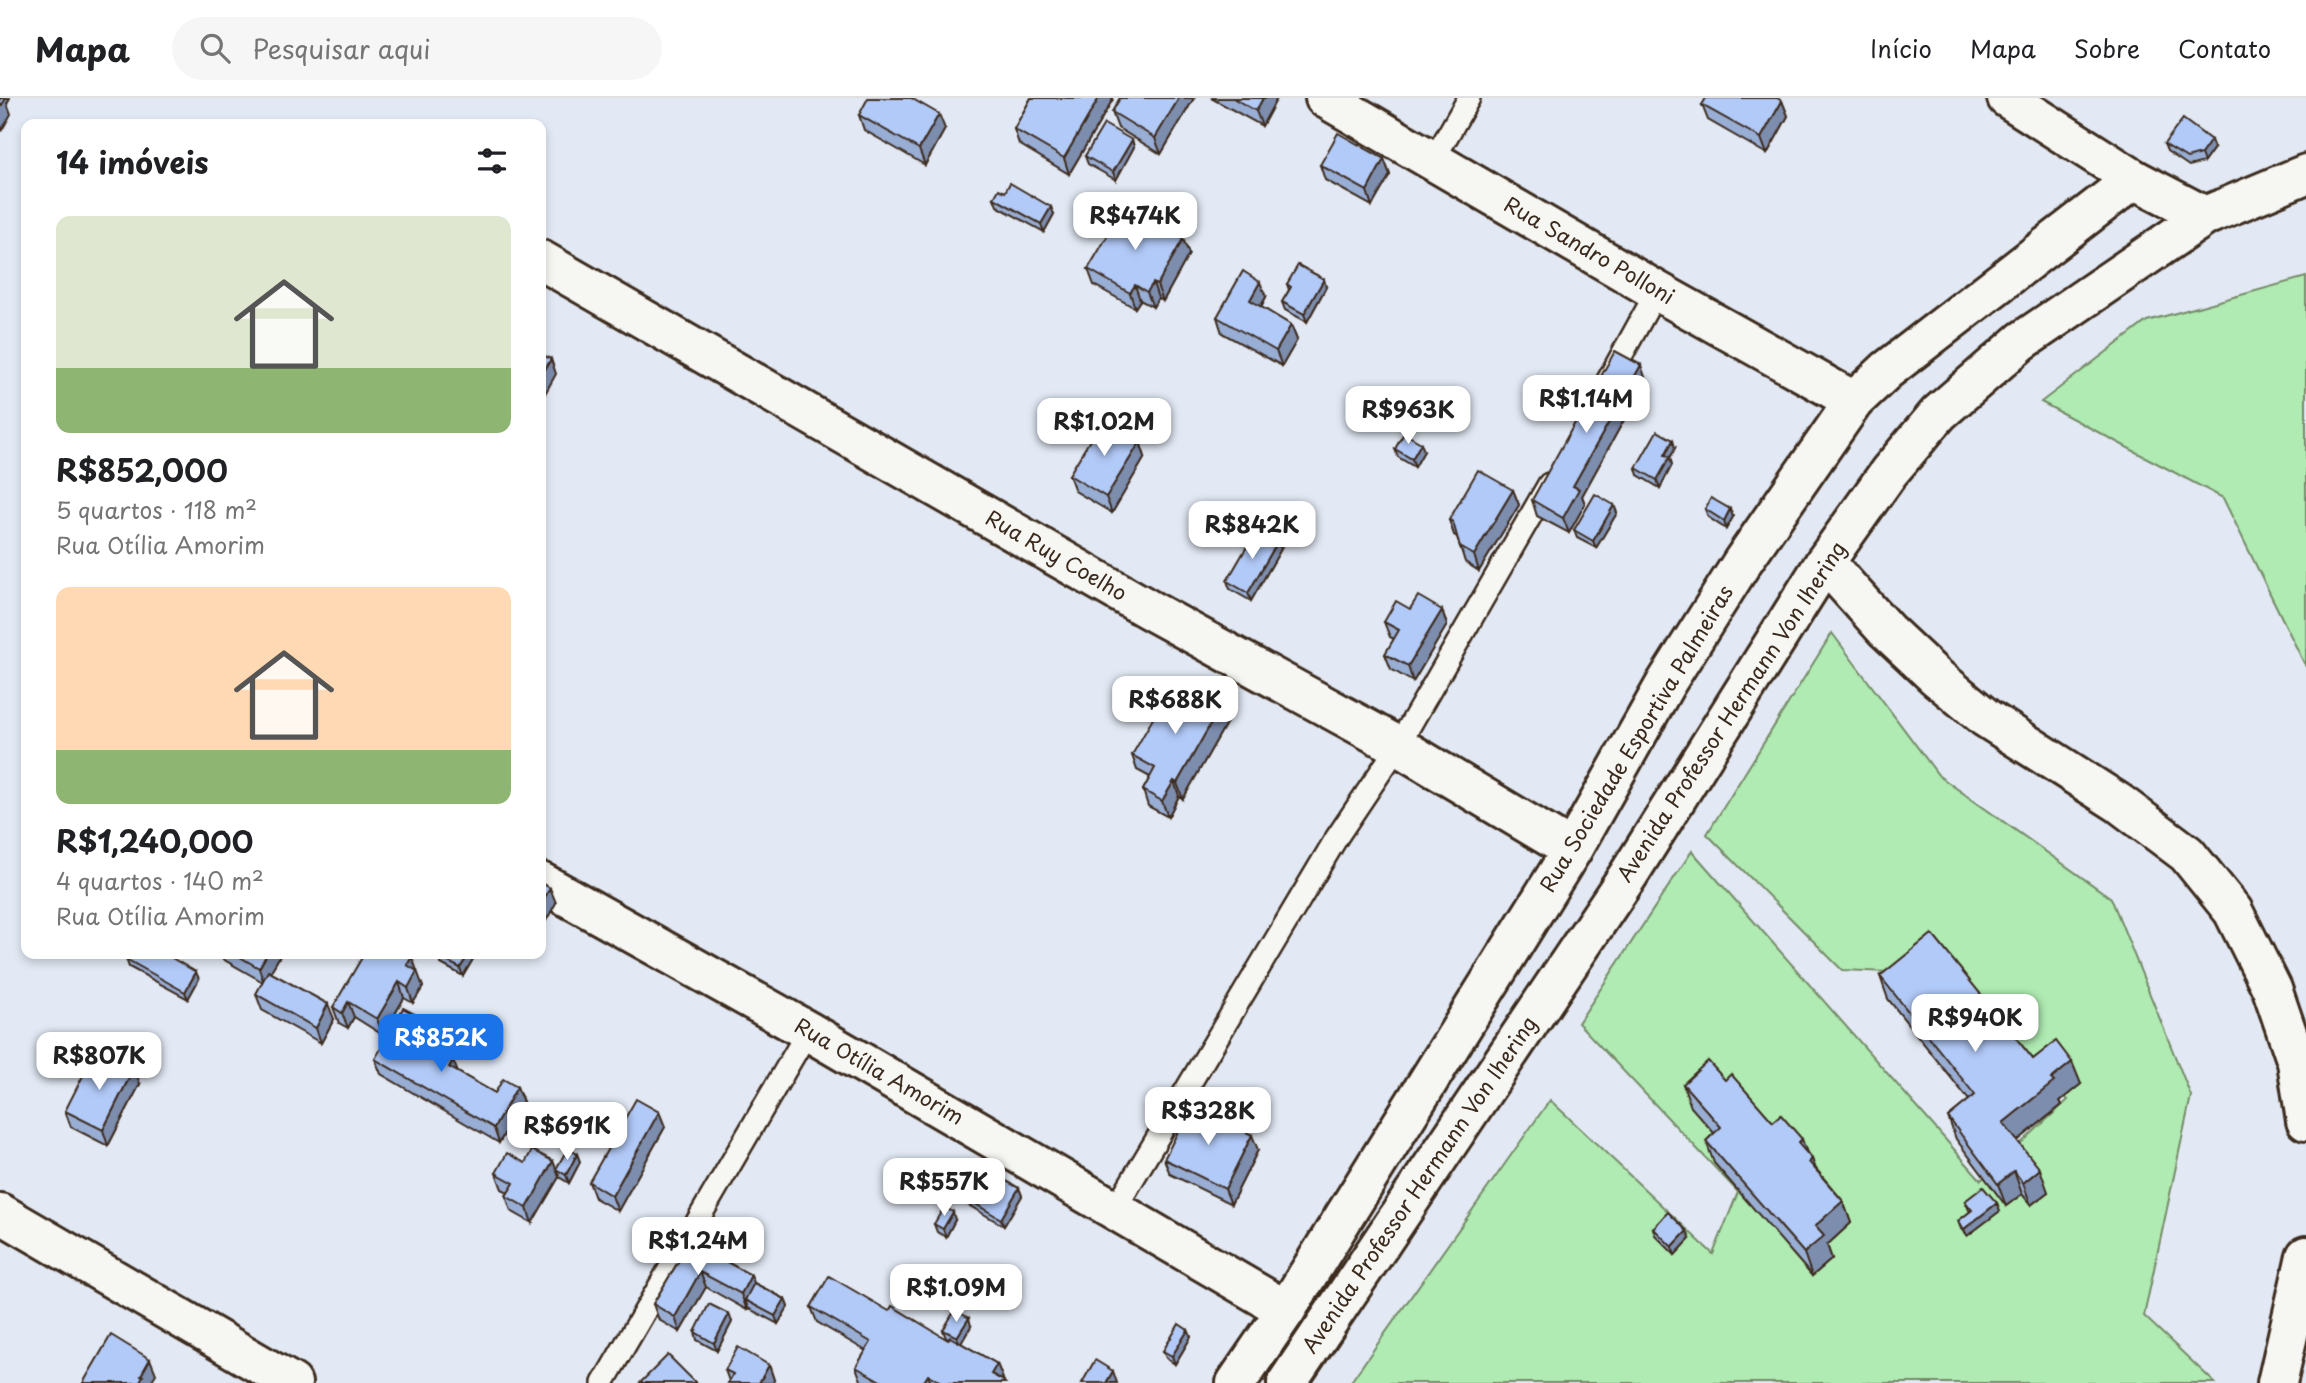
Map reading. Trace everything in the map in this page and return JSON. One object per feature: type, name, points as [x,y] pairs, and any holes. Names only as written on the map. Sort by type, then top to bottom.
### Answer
[{"type":"street","name":"Rua Sandro Polloni","points":[[1325,98],[1657,291],[1854,401]]},
{"type":"street","points":[[2007,98],[2134,179],[2205,216]]},
{"type":"street","name":"Avenida Professor Hermann Von Ihering","points":[[1287,1383],[1629,874],[1825,562],[1889,472],[1939,413],[2022,341],[2205,216],[2306,174]]},
{"type":"street","name":"Rua Sociedade Esportiva Palmeiras","points":[[1236,1383],[1286,1310],[1572,850],[1666,683],[1743,561],[1854,401],[1887,369],[2134,179]]},
{"type":"street","name":"Rua Ruy Coelho","points":[[546,263],[1148,610],[1398,746],[1572,850]]},
{"type":"street","points":[[1825,562],[1886,630],[1935,676],[1976,709],[2119,803],[2187,854],[2233,911],[2272,989],[2297,1062],[2306,1121]]},
{"type":"street","name":"Rua Otília Amorim","points":[[546,885],[808,1031],[1286,1310]]},
{"type":"street","points":[[0,1213],[292,1383]]},
{"type":"street","points":[[2277,1383],[2306,1256]]},
{"type":"lane","points":[[1434,159],[1469,98]]},
{"type":"lane","points":[[1600,395],[1657,291]]},
{"type":"lane","points":[[1115,1209],[1337,837],[1398,746],[1560,464]]},
{"type":"lane","points":[[603,1383],[808,1031]]},
{"type":"green space","points":[[2306,277],[2306,667],[2223,498],[2041,402],[2147,321]]},
{"type":"green space","points":[[1832,633],[1939,776],[2111,898],[2191,1096],[2144,1316],[2215,1383],[1350,1383],[1550,1100],[1713,1254],[1738,1192],[1578,1023],[1692,851],[1981,1180],[2068,1100],[1937,974],[1842,970],[1707,834]]},
{"type":"building","points":[[868,98],[911,98],[939,114],[919,149],[859,115]]},
{"type":"building","points":[[1031,98],[1099,98],[1064,158],[1014,129]]},
{"type":"building","points":[[1120,98],[1179,98],[1155,138],[1112,112]]},
{"type":"building","points":[[1233,98],[1263,98],[1256,111]]},
{"type":"building","points":[[1706,98],[1777,98],[1782,101],[1761,138],[1702,105]]},
{"type":"building","points":[[2183,119],[2211,140],[2201,154],[2187,158],[2164,144]]},
{"type":"building","points":[[1104,124],[1132,140],[1113,172],[1085,156]]},
{"type":"building","points":[[1338,133],[1384,159],[1367,191],[1320,165]]},
{"type":"building","points":[[1010,183],[1051,207],[1041,224],[994,198],[999,189],[1005,192]]},
{"type":"building","points":[[1125,206],[1183,239],[1157,285],[1153,283],[1147,292],[1135,285],[1130,293],[1088,269]]},
{"type":"building","points":[[1298,265],[1324,279],[1304,314],[1282,302],[1291,287],[1287,284]]},
{"type":"building","points":[[1243,271],[1260,282],[1250,300],[1291,325],[1276,351],[1217,317]]},
{"type":"building","points":[[1615,351],[1641,365],[1573,486],[1579,489],[1563,518],[1532,500]]},
{"type":"building","points":[[1102,420],[1140,442],[1106,497],[1069,475]]},
{"type":"building","points":[[1657,431],[1673,440],[1665,455],[1670,457],[1657,480],[1636,468]]},
{"type":"building","points":[[1404,433],[1421,443],[1412,459],[1395,449]]},
{"type":"building","points":[[1478,470],[1513,490],[1474,555],[1460,547],[1453,522],[1449,520]]},
{"type":"building","points":[[1595,494],[1614,505],[1593,541],[1574,530]]},
{"type":"building","points":[[1711,498],[1730,509],[1724,521],[1705,509]]},
{"type":"building","points":[[1257,529],[1278,541],[1248,593],[1227,581]]},
{"type":"building","points":[[1418,596],[1442,610],[1408,666],[1385,654],[1399,630],[1384,622],[1396,601],[1410,609]]},
{"type":"building","points":[[1176,678],[1222,704],[1177,783],[1174,781],[1162,801],[1143,790],[1155,768],[1132,755]]},
{"type":"building","points":[[1932,934],[2033,1059],[2056,1041],[2072,1062],[2051,1079],[2054,1082],[2003,1123],[2040,1169],[2023,1183],[2014,1171],[1998,1184],[1948,1117],[1975,1095],[1880,976]]},
{"type":"building","points":[[126,959],[174,959],[196,972],[185,992]]},
{"type":"building","points":[[244,959],[264,959],[259,968]]},
{"type":"building","points":[[361,959],[411,959],[407,965],[417,971],[408,988],[399,982],[377,1019],[348,1002],[342,1013],[333,1007]]},
{"type":"building","points":[[443,959],[466,959],[460,968]]},
{"type":"building","points":[[268,971],[328,1004],[316,1028],[256,994]]},
{"type":"building","points":[[403,1008],[418,1016],[407,1034],[453,1060],[449,1067],[495,1093],[503,1079],[517,1087],[494,1128],[375,1059]]},
{"type":"building","points":[[92,1058],[110,1066],[114,1059],[134,1068],[103,1130],[65,1111]]},
{"type":"building","points":[[1708,1061],[1725,1080],[1731,1074],[1773,1122],[1781,1115],[1802,1139],[1798,1143],[1812,1159],[1809,1162],[1843,1201],[1815,1226],[1824,1236],[1804,1253],[1706,1141],[1721,1127],[1683,1084]]},
{"type":"building","points":[[636,1099],[659,1112],[612,1196],[589,1182]]},
{"type":"building","points":[[1192,1104],[1252,1135],[1225,1189],[1164,1159]]},
{"type":"building","points":[[568,1148],[577,1154],[566,1175],[556,1169]]},
{"type":"building","points":[[532,1150],[553,1161],[527,1208],[506,1196],[514,1183],[496,1173],[507,1153],[525,1163]]},
{"type":"building","points":[[979,1166],[1019,1188],[1001,1219],[962,1196]]},
{"type":"building","points":[[1983,1187],[1997,1203],[1964,1229],[1958,1221],[1972,1210],[1965,1201]]},
{"type":"building","points":[[944,1207],[953,1212],[943,1229],[934,1224]]},
{"type":"building","points":[[1668,1212],[1687,1231],[1672,1247],[1653,1228]]},
{"type":"building","points":[[690,1242],[751,1275],[741,1294],[700,1272],[675,1317],[653,1304]]},
{"type":"building","points":[[829,1276],[889,1311],[892,1306],[948,1340],[950,1337],[997,1364],[991,1374],[1004,1381],[1003,1383],[943,1383],[928,1375],[923,1383],[884,1383],[856,1367],[871,1342],[811,1307]]},
{"type":"building","points":[[754,1283],[785,1299],[775,1316],[745,1300]]},
{"type":"building","points":[[709,1304],[729,1314],[714,1343],[695,1332]]},
{"type":"building","points":[[955,1310],[969,1318],[957,1337],[943,1330]]},
{"type":"building","points":[[1179,1324],[1188,1330],[1172,1356],[1163,1351]]},
{"type":"building","points":[[111,1335],[150,1359],[139,1383],[83,1383]]},
{"type":"building","points":[[738,1347],[769,1365],[759,1383],[728,1383],[733,1374],[725,1370]]},
{"type":"building","points":[[668,1355],[696,1383],[640,1383]]},
{"type":"building","points":[[1095,1360],[1113,1371],[1106,1383],[1082,1383]]}]
